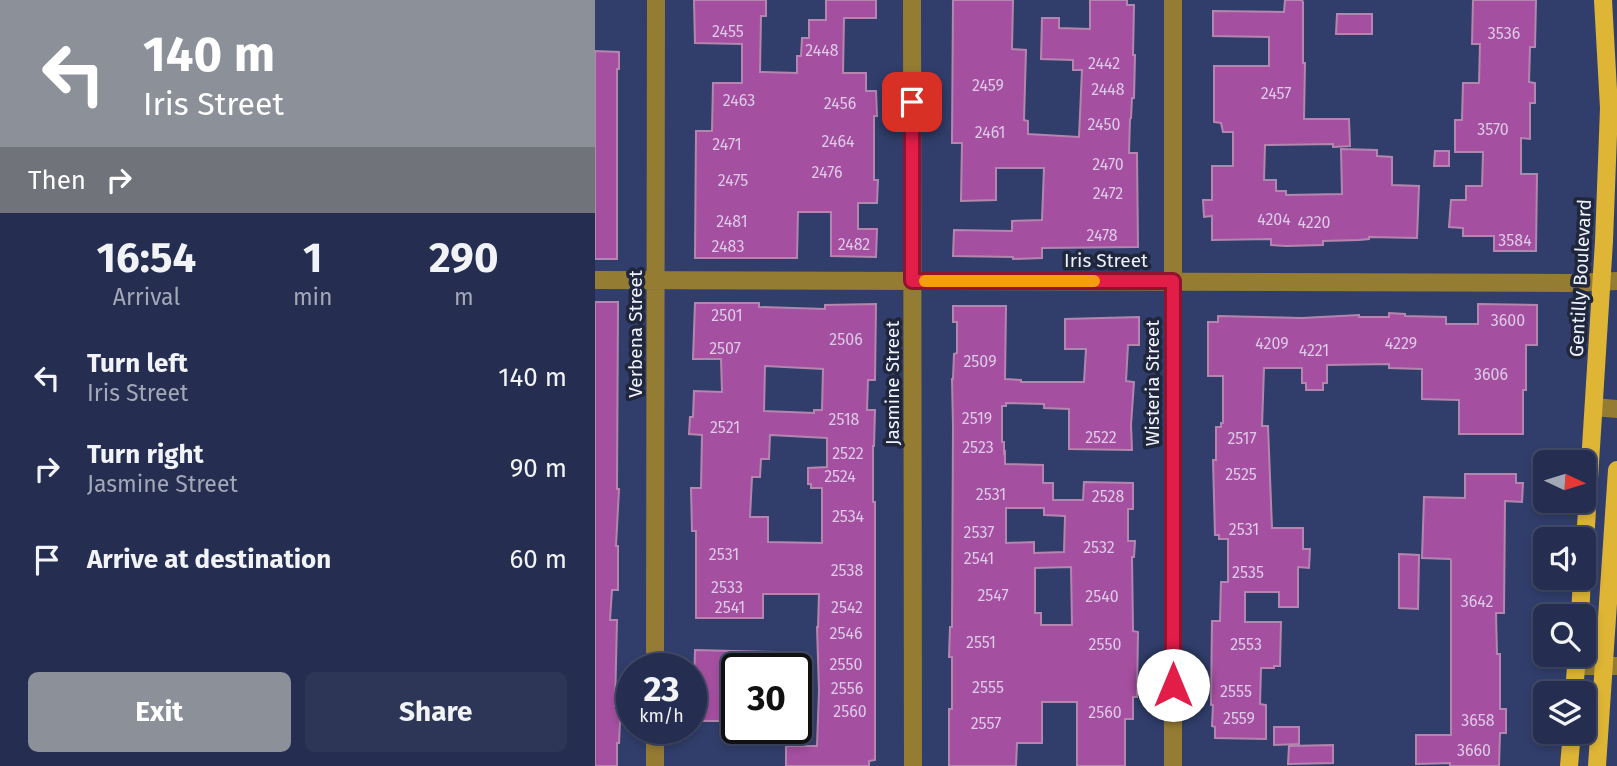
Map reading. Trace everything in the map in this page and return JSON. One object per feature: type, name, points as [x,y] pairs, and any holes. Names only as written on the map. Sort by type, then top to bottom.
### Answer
[{"type":"main road","name":"Gentilly Boulevard","points":[[1586,527],[1594,407],[1609,282],[1612,156],[1603,0]]},
{"type":"main road","points":[[1597,766],[1610,667],[1617,470]]},
{"type":"main road","points":[[1569,766],[1570,744]]},
{"type":"street","name":"Verbena Street","points":[[655,653],[656,0]]},
{"type":"street","name":"Jasmine Street","points":[[912,0],[913,766]]},
{"type":"street","name":"Wisteria Street","points":[[1173,0],[1173,766]]},
{"type":"street","name":"Iris Street","points":[[595,280],[1609,282]]},
{"type":"street","points":[[1594,407],[1617,409]]},
{"type":"street","points":[[655,744],[655,766]]},
{"type":"building","points":[[694,0],[766,0],[766,16],[761,16],[760,72],[797,73],[797,56],[801,56],[802,38],[809,38],[809,20],[826,20],[826,0],[876,0],[876,18],[844,18],[843,73],[866,73],[866,91],[876,91],[874,180],[878,180],[877,203],[858,203],[858,229],[877,229],[876,257],[831,256],[831,212],[798,212],[797,258],[695,258],[696,131],[712,131],[713,83],[742,83],[742,44],[695,43]]},
{"type":"building","points":[[953,0],[1013,0],[1012,49],[1026,50],[1024,120],[1028,121],[1028,134],[1079,137],[1082,70],[1073,70],[1073,60],[1041,59],[1042,18],[1059,18],[1059,28],[1090,29],[1090,0],[1127,0],[1127,5],[1134,5],[1134,98],[1129,153],[1137,153],[1138,247],[1042,248],[1042,258],[953,256],[954,230],[1012,231],[1012,221],[1042,220],[1044,168],[996,168],[996,200],[961,201],[962,143],[952,143]]},
{"type":"building","points":[[1285,0],[1303,2],[1304,119],[1349,119],[1350,146],[1265,145],[1264,180],[1276,180],[1276,191],[1286,191],[1286,195],[1342,194],[1341,149],[1377,150],[1377,156],[1392,157],[1392,185],[1419,186],[1417,238],[1369,237],[1359,240],[1323,241],[1323,245],[1286,246],[1271,245],[1271,239],[1212,240],[1212,216],[1204,217],[1203,200],[1212,200],[1212,166],[1233,166],[1233,132],[1223,132],[1221,123],[1214,122],[1214,66],[1269,66],[1269,37],[1213,36],[1213,11],[1284,12]]},
{"type":"building","points":[[1473,0],[1536,0],[1535,47],[1530,47],[1529,82],[1535,83],[1535,103],[1530,103],[1530,139],[1521,138],[1521,174],[1537,174],[1536,251],[1494,251],[1494,236],[1463,236],[1463,228],[1449,227],[1451,200],[1466,200],[1466,186],[1482,186],[1483,152],[1455,152],[1455,120],[1462,120],[1463,83],[1479,83],[1480,44],[1472,44]]},
{"type":"building","points":[[1337,14],[1372,14],[1372,34],[1336,34]]},
{"type":"building","points":[[595,51],[619,52],[617,259],[595,259]]},
{"type":"building","points":[[1435,151],[1449,151],[1449,166],[1434,166]]},
{"type":"building","points":[[595,302],[618,302],[618,590],[612,590],[610,620],[617,620],[617,766],[595,766]]},
{"type":"building","points":[[695,303],[759,303],[759,307],[825,309],[825,305],[876,304],[875,380],[868,380],[867,410],[875,410],[875,760],[869,761],[869,766],[786,766],[786,746],[817,746],[819,594],[763,594],[763,618],[696,618],[696,531],[692,531],[691,488],[701,488],[702,435],[689,434],[690,417],[693,417],[694,391],[722,392],[721,359],[693,359]],"holes":[[[765,366],[823,369],[822,410],[814,410],[814,413],[764,411]],[[770,435],[827,438],[827,467],[808,468],[808,484],[811,484],[811,488],[822,488],[822,543],[768,542],[768,517],[750,517],[752,477],[760,477],[761,459],[769,459]]]},
{"type":"building","points":[[1478,304],[1537,305],[1537,345],[1526,345],[1523,434],[1459,434],[1459,400],[1422,399],[1422,369],[1389,368],[1389,364],[1327,365],[1327,383],[1323,383],[1323,390],[1306,390],[1306,383],[1302,383],[1302,368],[1264,368],[1262,426],[1268,426],[1272,528],[1303,528],[1303,549],[1310,549],[1309,568],[1298,567],[1298,607],[1279,607],[1279,592],[1245,592],[1245,622],[1281,622],[1280,666],[1261,668],[1260,704],[1266,705],[1266,739],[1215,738],[1211,705],[1212,621],[1220,621],[1221,582],[1228,582],[1228,539],[1219,539],[1219,535],[1215,535],[1213,460],[1216,460],[1216,427],[1221,427],[1223,423],[1223,376],[1208,376],[1208,322],[1218,322],[1218,316],[1389,317],[1389,313],[1446,317],[1446,324],[1478,324]]},
{"type":"building","points":[[953,306],[1006,306],[1005,379],[1021,382],[1084,382],[1086,349],[1065,349],[1065,319],[1139,317],[1139,345],[1128,345],[1126,381],[1134,382],[1132,450],[1069,449],[1069,409],[1044,408],[1044,404],[1006,403],[1006,406],[1002,406],[1005,464],[1043,465],[1043,483],[1053,483],[1053,500],[1083,500],[1084,482],[1133,483],[1133,509],[1128,509],[1128,541],[1135,541],[1132,557],[1133,631],[1138,632],[1137,697],[1133,697],[1133,719],[1125,719],[1125,766],[1077,766],[1077,702],[1042,702],[1042,743],[1017,743],[1016,766],[949,766],[949,709],[952,709],[952,657],[949,657],[952,627],[952,379],[954,354],[957,353],[957,322],[953,322]],"holes":[[[1006,508],[1044,508],[1044,515],[1065,516],[1064,552],[1034,553],[1034,542],[1006,543]],[[1071,567],[1072,625],[1041,625],[1041,613],[1035,613],[1035,568]]]},
{"type":"building","points":[[1465,474],[1516,474],[1516,483],[1523,483],[1522,502],[1505,501],[1504,613],[1496,613],[1497,654],[1500,654],[1500,709],[1506,709],[1506,733],[1500,733],[1499,766],[1416,764],[1416,735],[1451,735],[1451,560],[1422,558],[1424,497],[1465,498]]},
{"type":"building","points":[[1399,554],[1419,555],[1418,609],[1399,608]]},
{"type":"building","points":[[695,650],[775,652],[721,653],[721,721],[707,721],[707,653],[695,653]]},
{"type":"building","points":[[1274,727],[1299,727],[1299,744],[1274,745]]},
{"type":"building","points":[[1333,745],[1333,763],[1288,764],[1289,746]]},
{"type":"slow traffic","points":[[925,281],[1094,281]]},
{"type":"route","points":[[912,102],[912,281],[1173,281],[1173,685]]}]
